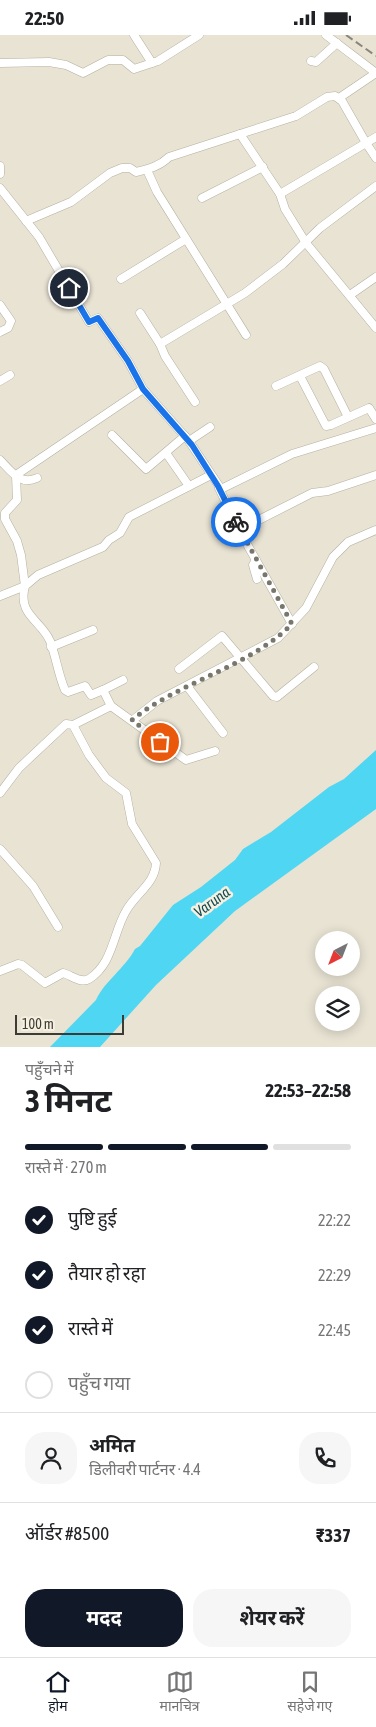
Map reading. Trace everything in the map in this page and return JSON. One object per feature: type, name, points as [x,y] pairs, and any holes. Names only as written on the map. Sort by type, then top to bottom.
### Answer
[{"type":"street","points":[[134,35],[152,63]]},
{"type":"street","points":[[0,63],[49,61],[66,65],[83,73],[108,60],[123,60],[134,69],[152,63],[199,35]]},
{"type":"street","points":[[26,221],[71,202],[110,173],[122,168],[130,168],[136,172],[147,170],[165,162],[169,157],[296,116],[327,97],[339,98],[376,73],[326,35]]},
{"type":"street","points":[[311,61],[316,62],[337,43]]},
{"type":"street","points":[[339,98],[376,157]]},
{"type":"street","points":[[240,134],[280,194],[285,209],[306,243],[376,328]]},
{"type":"street","points":[[280,194],[376,137]]},
{"type":"street","points":[[0,166],[0,174]]},
{"type":"street","points":[[202,198],[263,167]]},
{"type":"street","points":[[147,170],[151,182],[246,335]]},
{"type":"street","points":[[0,188],[39,237],[89,322],[98,318],[128,361],[143,389],[187,438],[212,475],[292,624]]},
{"type":"street","points":[[160,344],[238,298],[274,272],[320,228],[373,188],[376,197]]},
{"type":"street","points":[[121,279],[186,239]]},
{"type":"street","points":[[350,295],[376,277]]},
{"type":"street","points":[[0,305],[11,321],[8,328],[0,332]]},
{"type":"street","points":[[140,313],[195,402]]},
{"type":"street","points":[[276,386],[318,366],[322,367],[348,417]]},
{"type":"street","points":[[0,381],[10,375]]},
{"type":"street","points":[[300,376],[326,426],[369,408],[376,419]]},
{"type":"street","points":[[16,475],[143,389]]},
{"type":"street","points":[[112,435],[146,469],[187,438],[210,427]]},
{"type":"street","points":[[219,488],[224,489],[292,454],[376,428]]},
{"type":"street","points":[[166,453],[189,486]]},
{"type":"street","points":[[0,461],[26,482],[37,478]]},
{"type":"street","points":[[16,475],[17,500],[6,513],[5,519],[17,541],[21,555],[26,586],[24,598],[27,609],[34,622],[47,636],[66,691],[82,686],[91,695],[124,680]]},
{"type":"street","points":[[0,596],[26,586],[38,575],[103,547],[109,540],[120,533],[129,517],[212,475]]},
{"type":"street","points":[[240,530],[312,493],[328,491],[376,475]]},
{"type":"street","points":[[132,720],[157,701],[241,659],[278,638],[306,608],[333,557],[348,542],[376,530]]},
{"type":"street","points":[[256,560],[253,565],[257,579]]},
{"type":"street","points":[[51,647],[93,630]]},
{"type":"street","points":[[179,669],[221,636],[226,637],[241,659],[273,696],[277,697],[314,667]]},
{"type":"street","points":[[187,686],[223,733]]},
{"type":"street","points":[[103,690],[111,706],[186,760],[215,751]]},
{"type":"street","points":[[0,793],[19,768],[66,724],[73,725],[111,706]]},
{"type":"street","points":[[0,971],[18,964],[22,965],[45,983],[63,973],[82,980],[90,978],[107,959],[127,909],[156,873],[155,858],[132,824],[126,793],[106,777],[90,755],[73,725]]},
{"type":"street","points":[[0,849],[34,886],[58,927]]},
{"type":"water","name":"Varuna","points":[[376,750],[376,809],[235,911],[156,985],[100,1047],[50,1047],[96,1000],[104,987],[173,905],[201,887],[235,860],[243,849],[271,832],[329,787],[344,779]]},
{"type":"railway","points":[[346,35],[376,56]]},
{"type":"way so far","points":[[160,742],[132,720],[157,701],[271,643],[292,624],[236,522]]},
{"type":"route","points":[[69,288],[89,322],[98,318],[128,361],[143,389],[192,445],[218,486],[236,522]]}]
